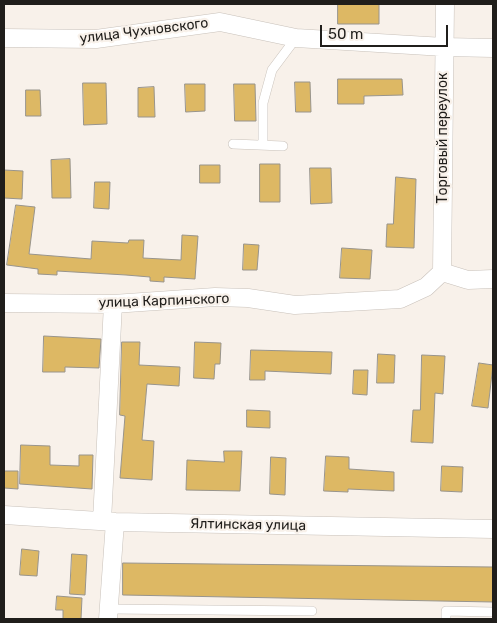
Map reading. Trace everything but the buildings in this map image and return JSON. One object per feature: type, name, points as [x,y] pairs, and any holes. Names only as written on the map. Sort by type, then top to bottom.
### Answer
[{"type":"street","name":"Торговый переулок","points":[[442,272],[446,4]]},
{"type":"street","name":"улица Чухновского","points":[[4,38],[96,39],[220,22],[296,38],[493,48]]},
{"type":"street","points":[[442,272],[468,280],[493,279]]},
{"type":"street","name":"улица Карпинского","points":[[4,303],[114,304],[215,297],[248,298],[294,306],[400,299],[426,287],[442,272]]},
{"type":"street","points":[[109,614],[114,304]]},
{"type":"street","name":"Ялтинская улица","points":[[4,515],[109,522],[493,529]]},
{"type":"lane","points":[[263,145],[264,103],[272,70],[296,38]]},
{"type":"lane","points":[[233,144],[283,146]]},
{"type":"lane","points":[[109,614],[312,611]]},
{"type":"lane","points":[[446,619],[446,611],[493,612]]}]
